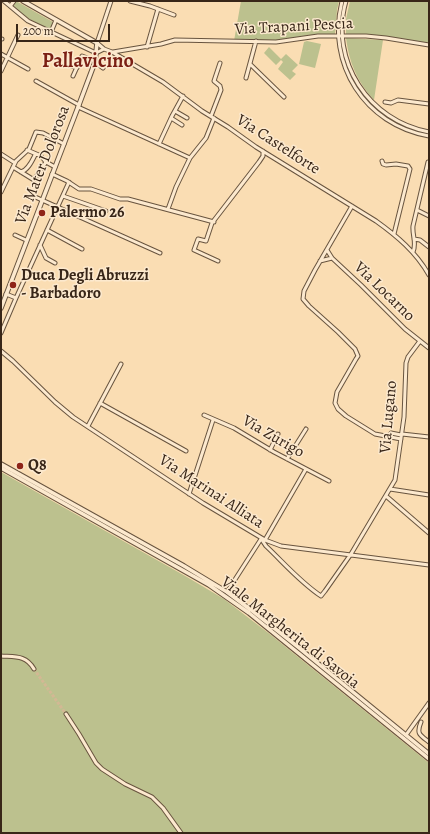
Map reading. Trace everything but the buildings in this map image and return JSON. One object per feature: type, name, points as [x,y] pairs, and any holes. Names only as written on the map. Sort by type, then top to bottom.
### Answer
[{"type":"street","points":[[4,1],[28,21],[96,53],[104,49],[97,43],[23,1]]},
{"type":"street","points":[[9,5],[11,5],[14,1]]},
{"type":"street","points":[[97,43],[111,1]]},
{"type":"street","points":[[130,1],[158,9],[174,16]]},
{"type":"street","points":[[342,1],[338,36],[340,50],[347,72],[357,91],[376,112],[391,122],[411,132],[429,136]]},
{"type":"street","points":[[346,1],[342,36],[348,65],[359,86],[368,98],[394,120],[406,126],[429,132]]},
{"type":"street","points":[[147,47],[158,9]]},
{"type":"street","points":[[51,32],[56,20]]},
{"type":"street","points":[[1,69],[18,35]]},
{"type":"street","name":"Via Trapani Pescia","points":[[112,52],[147,47],[175,40],[280,42],[318,36],[373,36],[429,45]]},
{"type":"street","points":[[246,78],[256,41]]},
{"type":"street","name":"Via Mater Dolorosa","points":[[1,308],[95,62],[97,43]]},
{"type":"street","name":"Via Castelforte","points":[[104,49],[112,52],[163,82],[210,116],[263,151],[394,234],[413,252],[423,264],[429,275]]},
{"type":"street","points":[[1,54],[28,68]]},
{"type":"street","points":[[73,76],[82,56],[104,68]]},
{"type":"street","points":[[210,116],[221,90],[220,86],[214,81],[220,63]]},
{"type":"street","points":[[66,64],[77,68]]},
{"type":"street","points":[[250,64],[284,97]]},
{"type":"street","points":[[36,81],[79,106],[190,158]]},
{"type":"street","points":[[159,144],[183,96]]},
{"type":"street","points":[[385,102],[391,103],[398,100],[429,104]]},
{"type":"street","points":[[175,111],[186,118]]},
{"type":"street","points":[[171,118],[182,125]]},
{"type":"street","points":[[168,209],[176,187],[190,158],[206,138],[214,118]]},
{"type":"street","points":[[1,192],[15,162],[27,150],[36,132],[43,133],[64,144]]},
{"type":"street","points":[[27,150],[55,166]]},
{"type":"street","points":[[218,261],[194,250],[198,239],[206,241],[212,223],[259,162],[263,151]]},
{"type":"street","points":[[1,154],[15,162]]},
{"type":"street","points":[[21,172],[24,172],[35,154]]},
{"type":"street","points":[[382,160],[383,164],[386,165],[396,164],[408,166],[410,169],[394,234]]},
{"type":"street","points":[[13,167],[34,180],[46,162]]},
{"type":"street","points":[[413,252],[415,247],[412,235],[413,226],[427,174],[428,162]]},
{"type":"street","points":[[52,174],[69,182],[79,189],[91,189],[120,199],[128,199],[214,222]]},
{"type":"street","points":[[1,332],[69,182]]},
{"type":"street","points":[[33,196],[160,253]]},
{"type":"street","points":[[63,196],[106,211]]},
{"type":"street","points":[[352,206],[326,250],[304,292],[304,300],[355,349],[358,356],[337,392],[335,403],[338,409],[355,422],[379,435],[390,436],[392,433],[401,436],[429,437]]},
{"type":"street","points":[[417,210],[429,216]]},
{"type":"street","points":[[47,230],[82,250]]},
{"type":"street","points":[[15,235],[26,240]]},
{"type":"street","points":[[414,239],[420,240],[429,247]]},
{"type":"street","points":[[40,246],[46,258],[55,263]]},
{"type":"street","name":"Via Locarno","points":[[326,250],[332,258],[404,329],[429,348]]},
{"type":"street","points":[[320,261],[332,258]]},
{"type":"street","points":[[6,294],[16,298]]},
{"type":"street","name":"Via Lugano","points":[[386,496],[395,480],[405,398],[406,363],[408,357],[420,341]]},
{"type":"street","name":"Via Marinai Alliata","points":[[1,351],[63,409],[189,494],[263,539],[266,546],[296,576],[321,596],[351,554],[386,496]]},
{"type":"street","points":[[88,426],[121,364]]},
{"type":"street","points":[[100,403],[186,451]]},
{"type":"street","name":"Via Zurigo","points":[[204,415],[234,428],[270,450],[329,481]]},
{"type":"street","points":[[189,494],[213,420]]},
{"type":"street","points":[[287,459],[306,429]]},
{"type":"street","points":[[270,450],[278,434]]},
{"type":"street","name":"Viale Margherita di Savoia","points":[[1,464],[184,566],[227,592],[429,754]]},
{"type":"street","name":"Viale Margherita di Savoia","points":[[1,468],[182,570],[224,596],[255,618],[429,759]]},
{"type":"street","points":[[227,592],[263,539],[306,469]]},
{"type":"street","points":[[390,489],[429,495]]},
{"type":"street","points":[[386,496],[429,533]]},
{"type":"street","points":[[263,539],[281,546],[429,565]]},
{"type":"street","points":[[1,656],[25,659],[31,663],[34,669]]},
{"type":"street","points":[[406,735],[429,703]]},
{"type":"street","points":[[66,714],[96,763],[102,769],[125,784],[152,798],[162,808],[181,833]]},
{"type":"street","points":[[421,722],[418,730],[419,734],[429,742]]},
{"type":"green space","points":[[16,1],[53,22],[50,30],[29,19],[13,6]]},
{"type":"green space","points":[[241,1],[339,1],[335,34],[314,35],[279,41],[234,41]]},
{"type":"green space","points":[[350,1],[429,1],[429,44],[382,36],[346,34],[346,19]]},
{"type":"green space","points":[[346,38],[383,40],[374,100],[358,79],[349,55]]},
{"type":"green space","points":[[307,41],[321,44],[315,68],[299,64],[304,42]]},
{"type":"green space","points":[[269,47],[281,59],[286,54],[298,65],[292,71],[296,74],[290,80],[278,69],[283,62],[281,60],[276,65],[264,53]]},
{"type":"green space","points":[[1,472],[224,599],[271,635],[429,763],[429,833],[1,833]]},
{"type":"tunnel","points":[[34,669],[66,714]]},
{"type":"place","name":"Palermo 26","points":[[42,213]]},
{"type":"place","name":"Duca Degli Abruzzi - Barbadoro","points":[[13,285]]},
{"type":"place","name":"Q8","points":[[20,466]]},
{"type":"district","name":"Pallavicino","points":[[88,62]]}]
